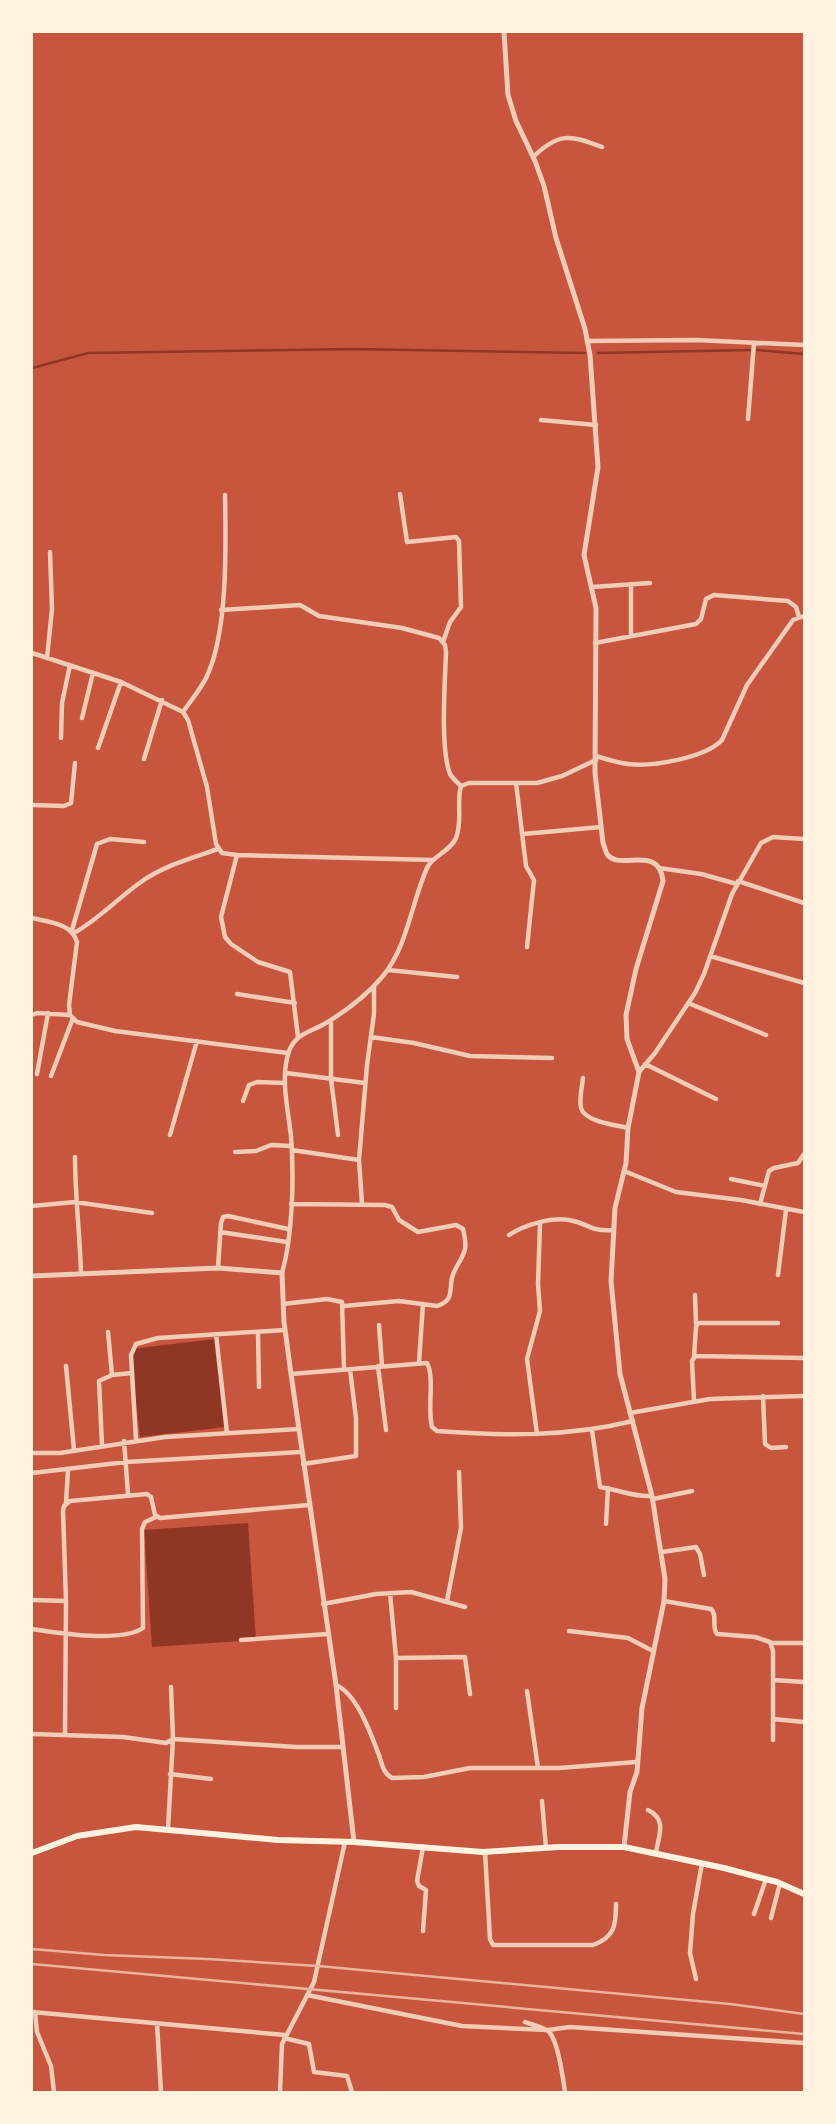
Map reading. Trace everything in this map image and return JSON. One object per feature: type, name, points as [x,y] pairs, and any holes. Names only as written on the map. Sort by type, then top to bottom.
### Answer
[{"type":"main road","points":[[32,1853],[77,1836],[136,1827],[265,1839],[354,1842],[485,1852],[624,1847],[703,1862],[780,1883],[804,1894]]},
{"type":"street","points":[[504,32],[508,95],[516,121],[533,157],[587,341],[598,467],[584,555],[596,607],[596,782],[603,843],[608,856],[616,859],[648,860],[659,868],[738,882],[804,903]]},
{"type":"street","points":[[533,157],[547,144],[562,138],[577,138],[602,147]]},
{"type":"street","points":[[587,341],[696,340],[804,345]]},
{"type":"street","points":[[748,419],[754,343]]},
{"type":"street","points":[[541,420],[596,425]]},
{"type":"street","points":[[400,494],[407,541],[456,537],[459,541],[462,605],[447,628],[443,642],[446,652],[444,715],[447,758],[451,776],[461,786]]},
{"type":"street","points":[[183,712],[210,668],[221,610],[226,556],[225,495]]},
{"type":"street","points":[[47,658],[52,609],[50,552]]},
{"type":"street","points":[[592,587],[650,583]]},
{"type":"street","points":[[631,584],[631,636]]},
{"type":"street","points":[[461,786],[469,783],[549,780],[596,758],[628,764],[649,764],[696,755],[716,747],[722,740],[747,685],[793,620],[802,616],[788,601],[714,595],[706,599],[701,619],[696,624],[596,643]]},
{"type":"street","points":[[221,610],[300,605],[319,616],[402,628],[443,642]]},
{"type":"street","points":[[32,653],[121,681],[183,712],[188,720],[207,787],[218,849],[222,853],[434,860]]},
{"type":"street","points":[[61,738],[62,703],[70,665]]},
{"type":"street","points":[[82,718],[93,673]]},
{"type":"street","points":[[98,748],[121,681]]},
{"type":"street","points":[[144,759],[162,700]]},
{"type":"street","points":[[32,805],[64,806],[72,803],[75,763]]},
{"type":"street","points":[[516,783],[526,866],[534,880],[527,947]]},
{"type":"street","points":[[354,1842],[337,1685],[323,1604],[285,1330],[282,1273],[291,1204],[291,1148],[286,1073],[289,1053],[298,1038],[331,1019],[374,985],[387,970],[399,950],[427,869],[456,838],[461,822],[461,786]]},
{"type":"street","points":[[523,834],[601,827]]},
{"type":"street","points":[[624,1847],[630,1792],[636,1778],[642,1708],[664,1601],[665,1579],[652,1497],[621,1374],[612,1306],[617,1196],[624,1171],[628,1128],[639,1072],[700,983],[725,909],[738,882],[766,839],[779,836],[804,839]]},
{"type":"street","points":[[51,1076],[72,1016],[69,1005],[77,942],[73,932],[97,844],[110,839],[144,842]]},
{"type":"street","points":[[32,918],[73,932],[89,924],[141,882],[171,866],[218,849]]},
{"type":"street","points":[[237,855],[221,917],[223,932],[231,944],[258,962],[288,970],[292,980],[298,1038]]},
{"type":"street","points":[[639,1072],[625,1024],[636,969],[663,881],[659,868]]},
{"type":"street","points":[[710,956],[804,983]]},
{"type":"street","points":[[387,970],[457,977]]},
{"type":"street","points":[[362,1204],[359,1160],[374,985]]},
{"type":"street","points":[[237,994],[295,1003]]},
{"type":"street","points":[[688,1003],[766,1035]]},
{"type":"street","points":[[37,1074],[48,1013]]},
{"type":"street","points":[[32,1015],[48,1013],[72,1016],[85,1025],[115,1031],[289,1053]]},
{"type":"street","points":[[331,1019],[331,1079],[338,1135]]},
{"type":"street","points":[[371,1037],[477,1057],[552,1058]]},
{"type":"street","points":[[170,1135],[197,1041]]},
{"type":"street","points":[[645,1064],[716,1099]]},
{"type":"street","points":[[286,1073],[365,1083]]},
{"type":"street","points":[[583,1078],[581,1106],[584,1113],[591,1118],[628,1128]]},
{"type":"street","points":[[243,1101],[250,1085],[257,1082],[285,1083]]},
{"type":"street","points":[[235,1152],[254,1151],[271,1145],[359,1160]]},
{"type":"street","points":[[760,1204],[772,1169],[798,1163],[804,1154]]},
{"type":"street","points":[[75,1157],[75,1202],[81,1274]]},
{"type":"street","points":[[624,1171],[676,1192],[730,1198],[804,1212]]},
{"type":"street","points":[[731,1179],[765,1186]]},
{"type":"street","points":[[32,1206],[75,1202],[152,1213]]},
{"type":"street","points":[[291,1204],[391,1206],[399,1220],[418,1232],[456,1224],[463,1229],[466,1250],[453,1274],[450,1297],[442,1304],[399,1301],[344,1306]]},
{"type":"street","points":[[778,1275],[786,1210]]},
{"type":"street","points":[[218,1268],[222,1218],[228,1216],[288,1228]]},
{"type":"street","points":[[509,1235],[540,1224],[569,1220],[594,1230],[614,1230]]},
{"type":"street","points":[[537,1434],[527,1359],[540,1308],[540,1224]]},
{"type":"street","points":[[220,1232],[287,1242]]},
{"type":"street","points":[[32,1276],[218,1268],[282,1273]]},
{"type":"street","points":[[694,1401],[692,1362],[696,1325],[695,1295]]},
{"type":"street","points":[[283,1304],[335,1299],[341,1300],[344,1306],[347,1369],[356,1419],[356,1456],[303,1464]]},
{"type":"street","points":[[419,1362],[423,1304]]},
{"type":"street","points":[[696,1325],[706,1322],[778,1323]]},
{"type":"street","points":[[379,1325],[386,1430]]},
{"type":"street","points":[[136,1440],[132,1350],[138,1343],[158,1338],[285,1330]]},
{"type":"street","points":[[108,1332],[112,1375]]},
{"type":"street","points":[[258,1332],[259,1387]]},
{"type":"street","points":[[216,1334],[227,1433]]},
{"type":"street","points":[[694,1357],[804,1358]]},
{"type":"street","points":[[291,1374],[427,1363],[430,1367],[429,1411],[435,1431],[497,1436],[537,1434],[592,1430],[633,1421]]},
{"type":"street","points":[[66,1366],[74,1450]]},
{"type":"street","points":[[102,1445],[98,1384],[103,1378],[112,1375],[132,1373]]},
{"type":"street","points":[[763,1396],[765,1446],[786,1447]]},
{"type":"street","points":[[630,1413],[694,1401],[804,1396]]},
{"type":"street","points":[[32,1453],[74,1450],[124,1441],[298,1429]]},
{"type":"street","points":[[592,1430],[599,1486],[636,1497],[692,1491]]},
{"type":"street","points":[[124,1441],[128,1494]]},
{"type":"street","points":[[32,1473],[126,1462],[302,1452]]},
{"type":"street","points":[[65,1735],[66,1601],[63,1511],[66,1504],[68,1470]]},
{"type":"street","points":[[447,1601],[461,1528],[459,1472]]},
{"type":"street","points":[[606,1524],[608,1488]]},
{"type":"street","points":[[66,1504],[70,1501],[128,1494],[150,1495],[156,1517]]},
{"type":"street","points":[[32,1629],[65,1635],[122,1634],[143,1628],[142,1529],[145,1522],[156,1517],[309,1504]]},
{"type":"street","points":[[662,1552],[696,1547],[704,1575]]},
{"type":"street","points":[[323,1604],[390,1593],[417,1592],[465,1607]]},
{"type":"street","points":[[390,1593],[396,1658],[396,1708]]},
{"type":"street","points":[[32,1600],[66,1601]]},
{"type":"street","points":[[664,1601],[711,1609],[714,1614],[713,1627],[717,1634],[755,1637],[771,1643],[804,1643]]},
{"type":"street","points":[[569,1631],[624,1637],[653,1651]]},
{"type":"street","points":[[241,1640],[328,1634]]},
{"type":"street","points":[[771,1643],[773,1740]]},
{"type":"street","points":[[396,1658],[464,1657],[467,1661],[470,1694]]},
{"type":"street","points":[[773,1680],[804,1682]]},
{"type":"street","points":[[337,1685],[347,1691],[355,1703],[385,1772],[392,1778],[424,1777],[470,1768],[600,1766],[636,1762]]},
{"type":"street","points":[[168,1829],[173,1739],[171,1686]]},
{"type":"street","points":[[527,1691],[538,1768]]},
{"type":"street","points":[[773,1719],[804,1722]]},
{"type":"street","points":[[32,1734],[123,1737],[166,1743],[173,1739],[296,1747],[343,1747]]},
{"type":"street","points":[[170,1774],[211,1779]]},
{"type":"street","points":[[542,1801],[546,1848]]},
{"type":"street","points":[[648,1810],[658,1816],[661,1822],[656,1852]]},
{"type":"street","points":[[280,2092],[285,2037],[314,1982],[345,1842]]},
{"type":"street","points":[[423,1847],[418,1881],[419,1886],[426,1890],[424,1931]]},
{"type":"street","points":[[485,1852],[489,1939],[493,1945],[593,1945],[606,1940],[614,1930],[616,1904]]},
{"type":"street","points":[[696,1979],[690,1953],[693,1914],[703,1862]]},
{"type":"street","points":[[754,1914],[766,1879]]},
{"type":"street","points":[[771,1918],[780,1883]]},
{"type":"street","points":[[307,1995],[462,2026],[548,2030],[570,2027],[804,2043]]},
{"type":"street","points":[[54,2092],[51,2066],[37,2032],[34,2012],[285,2037],[309,2044],[314,2072],[347,2076],[352,2092]]},
{"type":"street","points":[[525,2022],[548,2030],[553,2039],[565,2092]]},
{"type":"street","points":[[157,2024],[161,2092]]},
{"type":"shaded area","points":[[215,1339],[225,1427],[140,1437],[130,1349]]},
{"type":"shaded area","points":[[248,1523],[256,1640],[152,1647],[144,1530]]},
{"type":"waterway","points":[[32,368],[88,353],[353,349],[585,353]]},
{"type":"waterway","points":[[598,353],[751,350]]},
{"type":"waterway","points":[[757,350],[804,354]]},
{"type":"railway","points":[[32,1949],[318,1966],[730,2004],[804,2014]]},
{"type":"railway","points":[[32,1964],[804,2034]]}]
